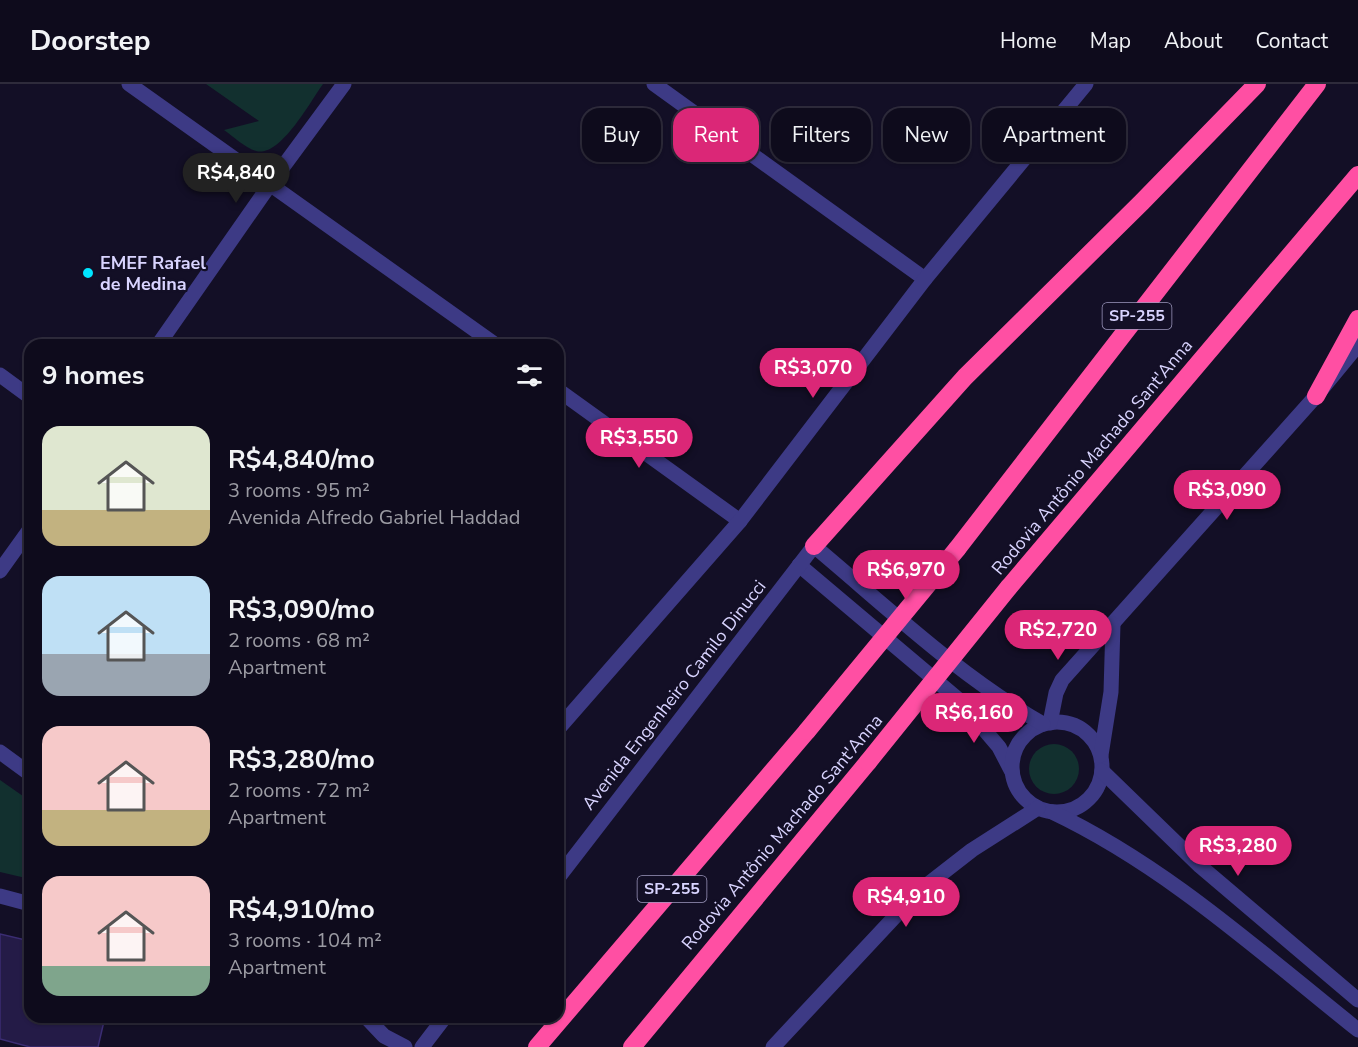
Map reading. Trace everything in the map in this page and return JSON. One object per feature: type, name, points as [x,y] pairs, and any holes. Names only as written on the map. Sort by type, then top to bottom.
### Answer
[{"type":"highway","points":[[814,546],[965,377],[1142,202],[1257,84]]},
{"type":"highway","name":"SP-255","points":[[564,1015],[807,731],[957,549],[1317,84]]},
{"type":"highway","name":"Rodovia Antônio Machado Sant'Anna","points":[[632,1047],[868,762],[1009,587],[1358,174]]},
{"type":"highway","points":[[1317,396],[1358,319]]},
{"type":"highway","name":"SP-255","points":[[537,1047],[558,1023]]},
{"type":"street","points":[[129,84],[488,339]]},
{"type":"street","points":[[162,339],[271,183],[344,84]]},
{"type":"street","points":[[654,84],[925,279]]},
{"type":"street","points":[[564,722],[740,521],[925,279],[1086,84]]},
{"type":"street","points":[[1046,724],[1062,681],[1317,396],[1358,345]]},
{"type":"street","points":[[0,375],[24,393]]},
{"type":"street","points":[[564,394],[740,521]]},
{"type":"street","points":[[0,571],[24,537]]},
{"type":"street","points":[[814,546],[976,682],[1014,709],[1046,724]]},
{"type":"street","name":"Avenida Engenheiro Camilo Dinucci","points":[[564,870],[814,546]]},
{"type":"street","points":[[799,565],[960,700],[999,747],[1021,793],[1045,810],[1087,829],[1161,873],[1358,1030]]},
{"type":"street","points":[[773,1047],[918,892],[972,850],[1045,810],[1066,811],[1080,806],[1091,797],[1099,784],[1111,692],[1113,624]]},
{"type":"street","points":[[1012,772],[1013,757],[1019,743],[1029,732],[1046,724],[1066,723],[1082,729],[1094,741],[1101,763],[1200,866],[1358,1000]]},
{"type":"street","points":[[0,752],[24,770]]},
{"type":"street","points":[[0,896],[24,902]]},
{"type":"street","points":[[372,1023],[384,1036],[405,1047]]},
{"type":"street","points":[[422,1047],[440,1023]]},
{"type":"green space","points":[[206,84],[323,84],[284,138],[265,151],[256,151],[243,145],[224,130],[259,121]]},
{"type":"green space","points":[[1059,744],[1072,751],[1078,759],[1078,779],[1072,787],[1064,793],[1049,794],[1036,787],[1030,779],[1029,764],[1036,751],[1044,745]]},
{"type":"green space","points":[[0,780],[24,797],[24,878],[0,872]]},
{"type":"building","points":[[0,934],[24,940],[24,1023],[104,1023],[98,1047],[30,1047],[0,1039]]},
{"type":"place","name":"EMEF Rafael de Medina","points":[[88,273]]}]
